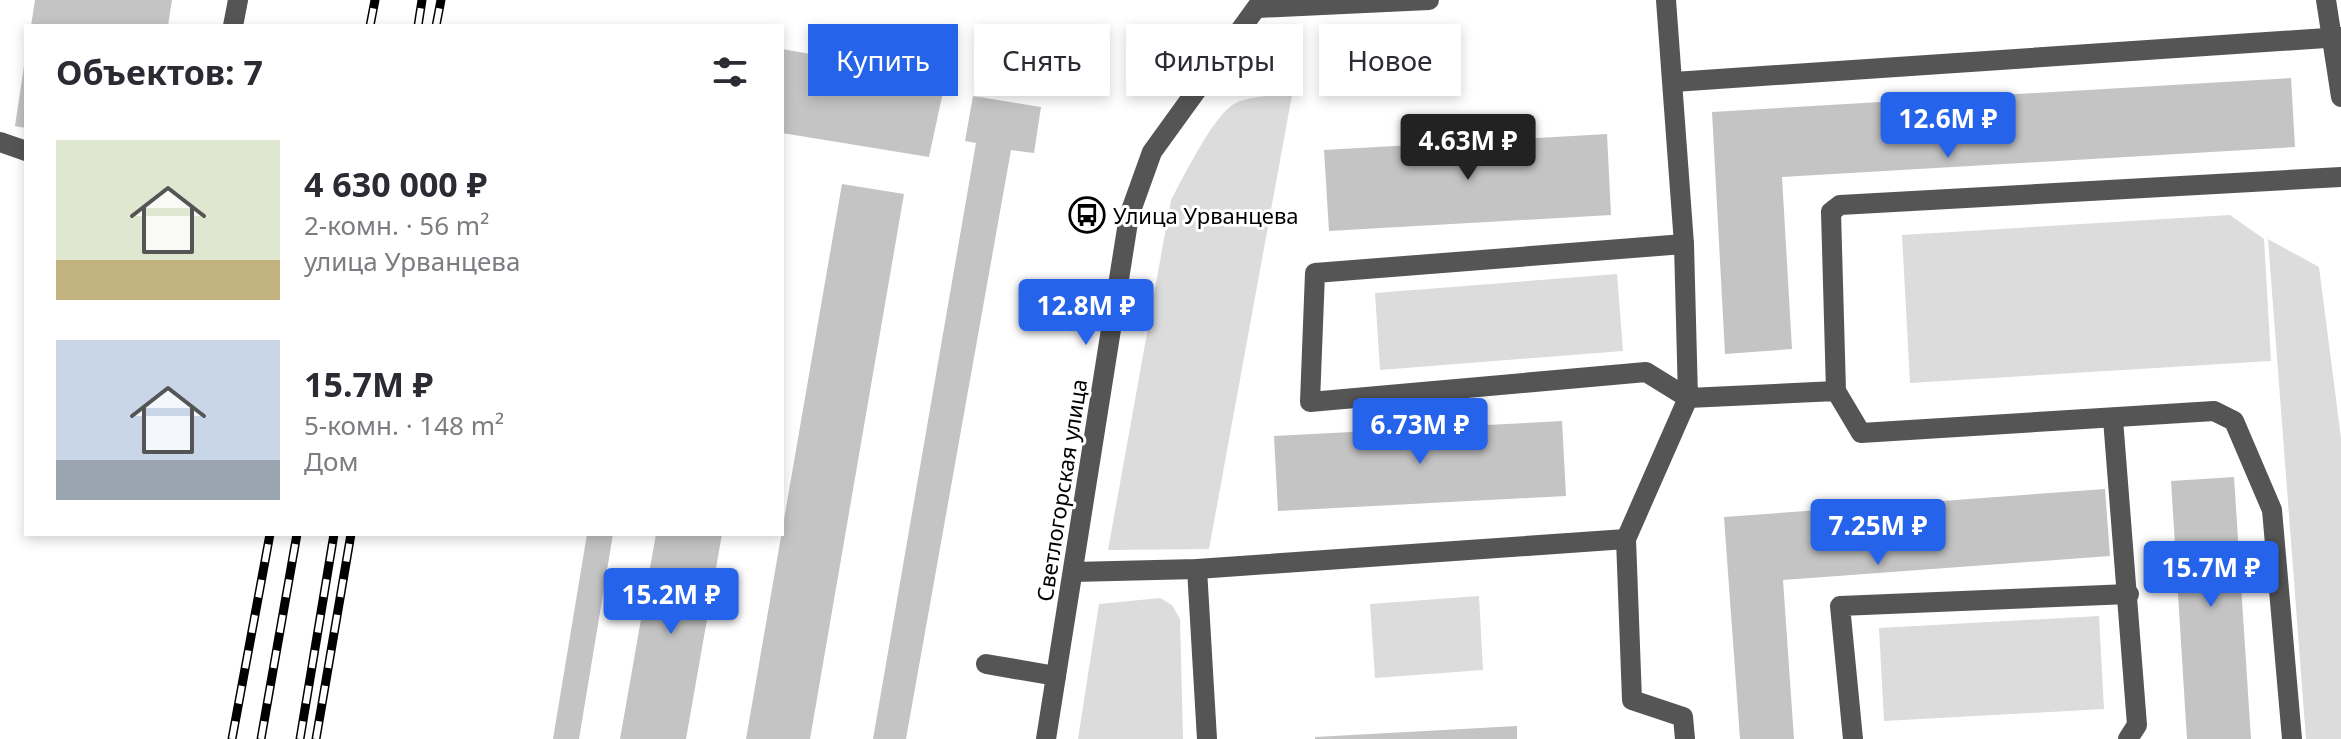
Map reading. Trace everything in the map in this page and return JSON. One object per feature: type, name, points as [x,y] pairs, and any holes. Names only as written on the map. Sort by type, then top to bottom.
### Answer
[{"type":"street","points":[[233,24],[238,0]]},
{"type":"street","points":[[1260,4],[1429,0]]},
{"type":"street","points":[[1666,0],[1684,244],[1688,398],[1626,539],[1632,700],[1683,717],[1685,739]]},
{"type":"street","points":[[2326,0],[2336,37],[2341,97]]},
{"type":"street","name":"Светлогорская улица","points":[[1046,739],[1129,216],[1152,152],[1260,4]]},
{"type":"street","points":[[1674,82],[2336,37]]},
{"type":"street","points":[[0,142],[24,150]]},
{"type":"street","points":[[2292,739],[2272,510],[2234,421],[2214,411],[1861,433],[1836,391],[1831,212],[1840,205],[2341,177]]},
{"type":"street","points":[[1684,244],[1315,273],[1310,402],[1646,372],[1688,398],[1836,391]]},
{"type":"street","points":[[2113,419],[2137,725],[2128,739]]},
{"type":"street","points":[[1073,572],[1197,569],[1626,539]]},
{"type":"street","points":[[1197,569],[1207,739]]},
{"type":"street","points":[[1853,739],[1840,606],[2129,594]]},
{"type":"street","points":[[986,664],[1056,676]]},
{"type":"shaded area","points":[[1292,96],[1209,549],[1108,550],[1171,200],[1223,113],[1237,102]]},
{"type":"shaded area","points":[[2230,215],[2264,239],[2271,361],[1910,383],[1902,235]]},
{"type":"shaded area","points":[[2268,239],[2319,267],[2341,438],[2341,739],[2306,739]]},
{"type":"shaded area","points":[[1617,274],[1623,351],[1380,370],[1375,293]]},
{"type":"shaded area","points":[[1479,596],[1483,670],[1375,678],[1370,604]]},
{"type":"shaded area","points":[[1160,598],[1172,605],[1180,619],[1183,739],[1078,739],[1099,604]]},
{"type":"shaded area","points":[[2099,616],[2104,709],[1884,721],[1879,628]]},
{"type":"building","points":[[35,0],[172,0],[168,24],[31,24]]},
{"type":"building","points":[[784,49],[808,54],[808,96],[942,96],[929,157],[784,133]]},
{"type":"building","points":[[24,66],[24,128],[15,126]]},
{"type":"building","points":[[2291,78],[2295,147],[1782,177],[1792,349],[1725,354],[1712,112]]},
{"type":"building","points":[[973,96],[1041,107],[1034,153],[1011,150],[906,739],[873,739],[976,143],[965,141]]},
{"type":"building","points":[[1607,134],[1611,215],[1329,231],[1324,150]]},
{"type":"building","points":[[842,184],[904,194],[810,739],[746,739],[781,536],[784,536],[784,519]]},
{"type":"building","points":[[1562,421],[1566,496],[1278,511],[1274,436]]},
{"type":"building","points":[[2234,477],[2251,739],[2187,739],[2171,481]]},
{"type":"building","points":[[2105,489],[2110,556],[1783,580],[1794,739],[1740,739],[1724,517]]},
{"type":"building","points":[[587,536],[613,536],[579,739],[553,739]]},
{"type":"building","points":[[656,536],[722,536],[686,739],[620,739]]},
{"type":"building","points":[[1517,726],[1517,739],[1315,739],[1315,737]]},
{"type":"railway","points":[[370,24],[375,0]]},
{"type":"railway","points":[[418,24],[422,0]]},
{"type":"railway","points":[[436,24],[441,0]]},
{"type":"railway","points":[[232,739],[270,536]]},
{"type":"railway","points":[[261,739],[297,536]]},
{"type":"railway","points":[[300,739],[334,536]]},
{"type":"railway","points":[[316,739],[351,536]]},
{"type":"place","name":"Улица Урванцева","points":[[1087,215]]}]
